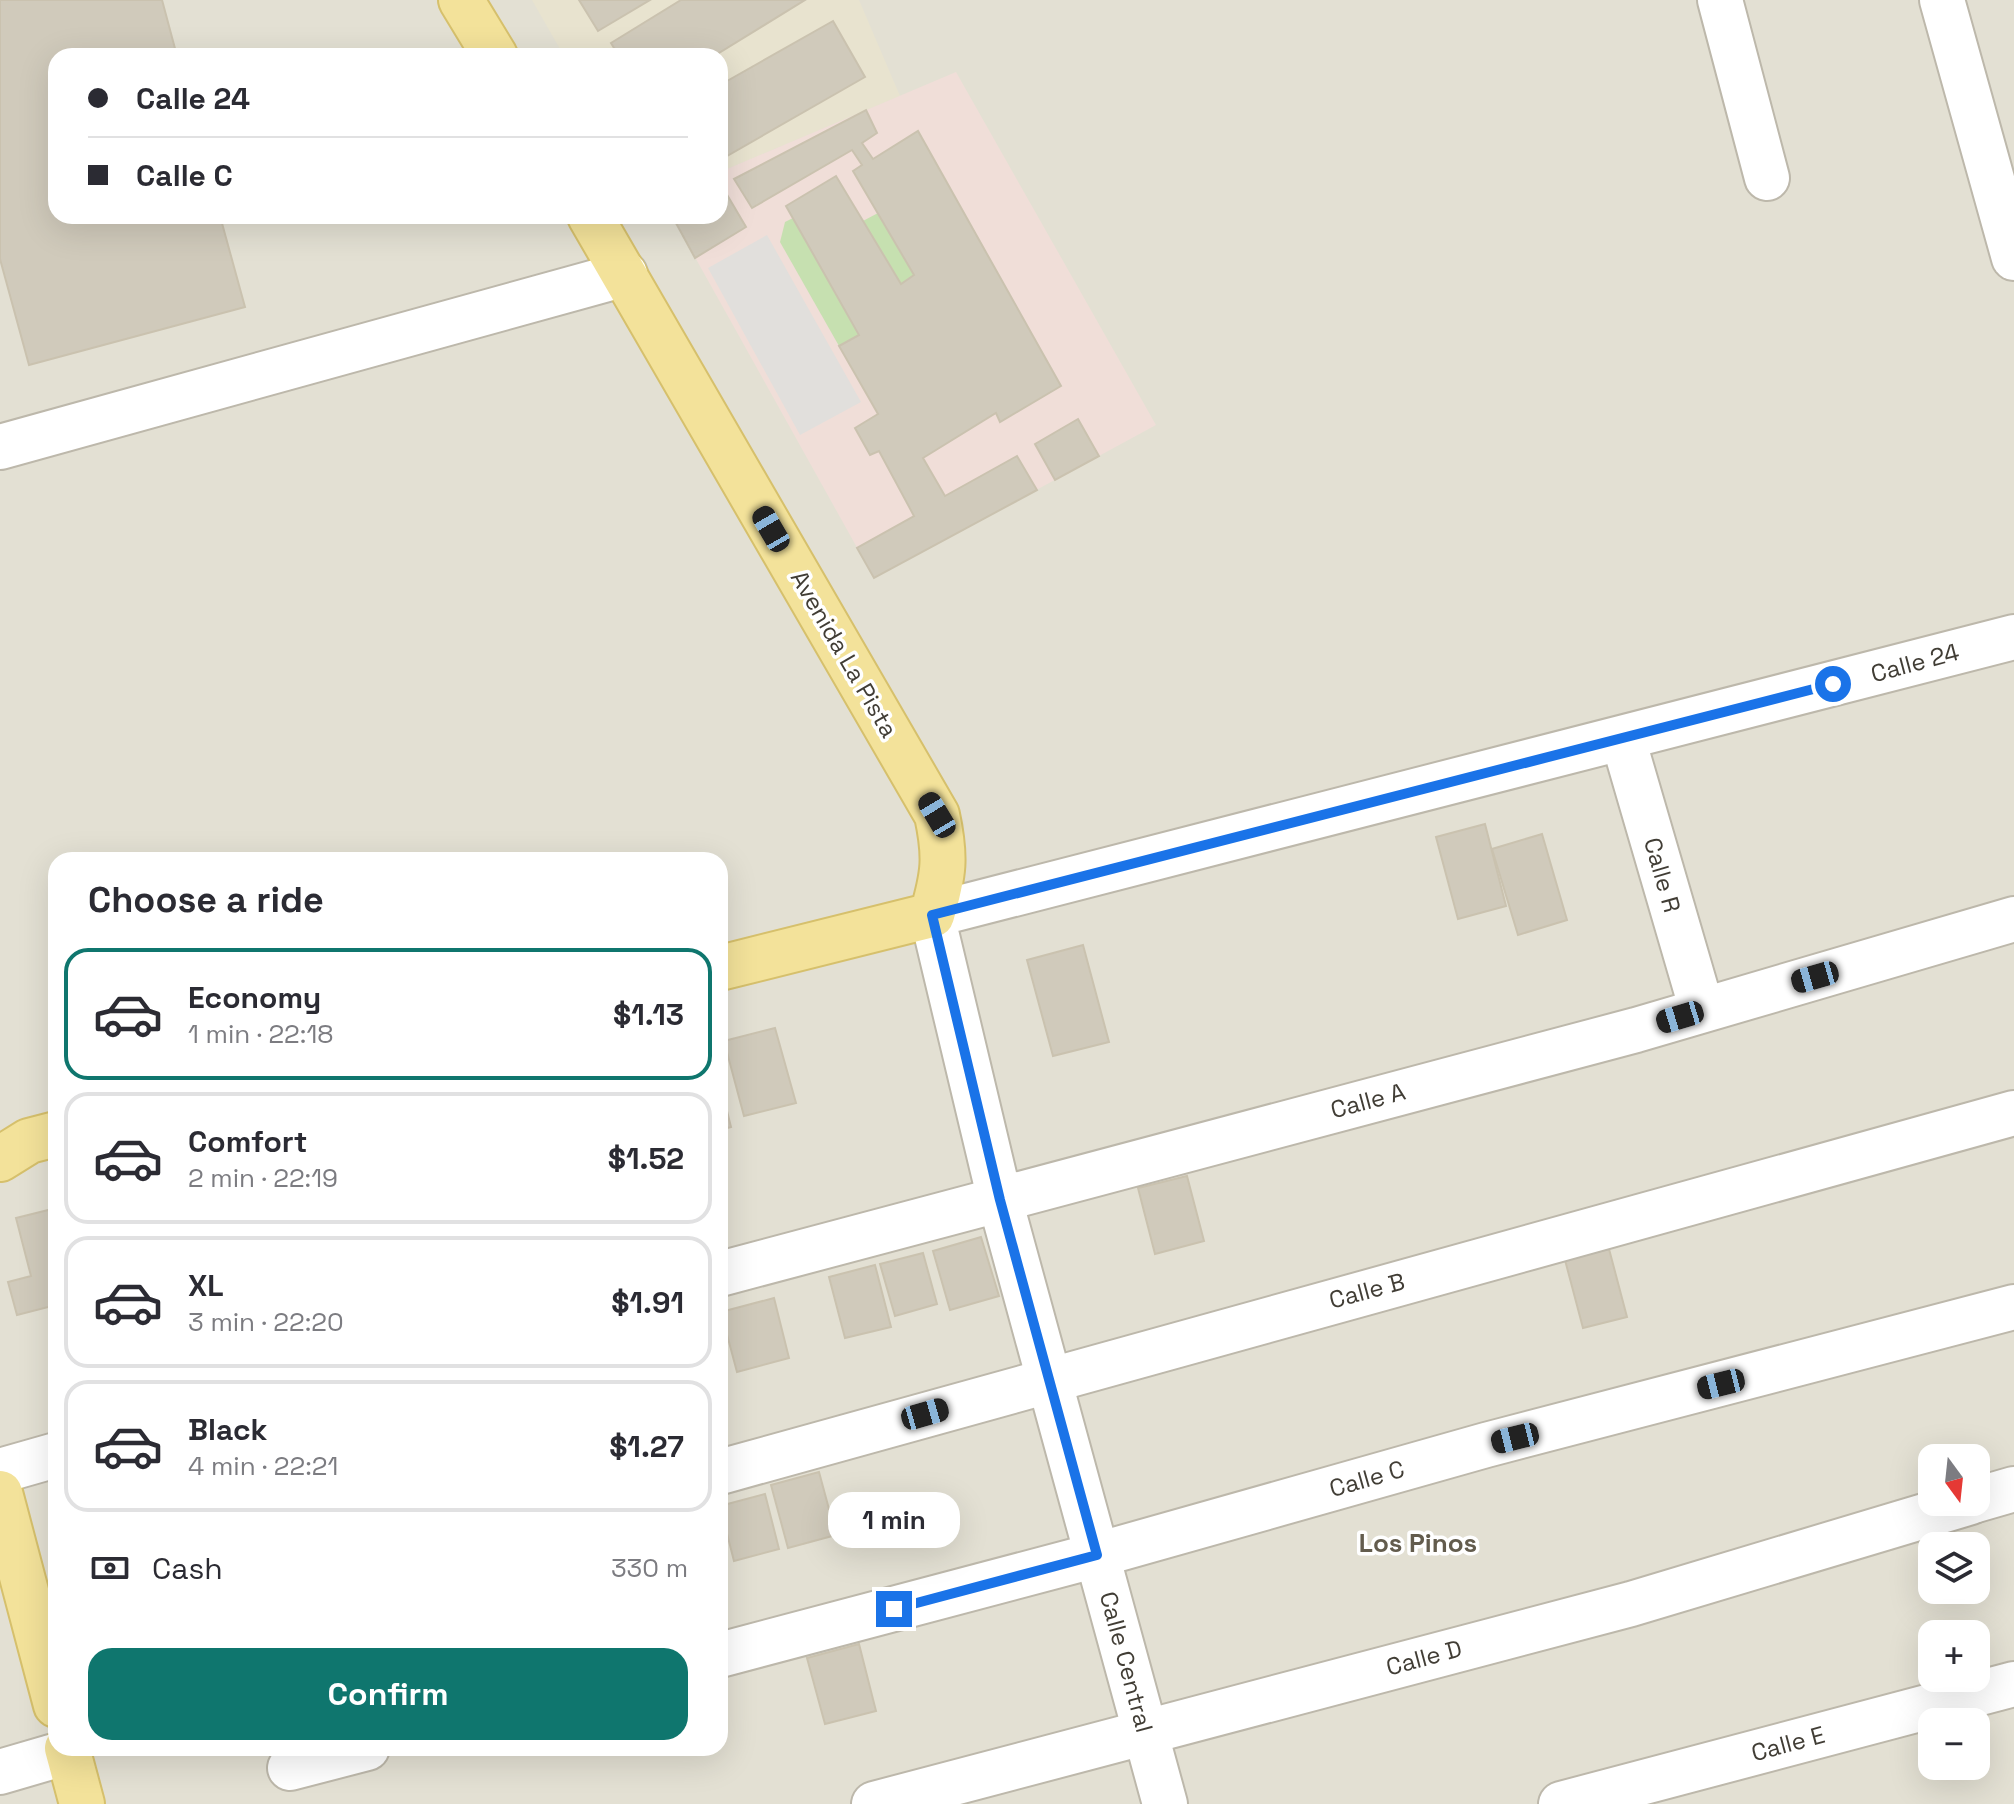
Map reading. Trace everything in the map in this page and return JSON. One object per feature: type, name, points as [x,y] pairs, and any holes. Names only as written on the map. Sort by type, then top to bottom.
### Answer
[{"type":"main road","points":[[461,0],[490,48]]},
{"type":"main road","name":"Avenida La Pista","points":[[595,224],[937,815],[944,848],[943,879],[932,915]]},
{"type":"main road","points":[[728,966],[932,915]]},
{"type":"main road","points":[[0,1159],[29,1141],[48,1136]]},
{"type":"main road","points":[[0,1493],[48,1675]]},
{"type":"main road","points":[[70,1756],[82,1804]]},
{"type":"street","points":[[1720,0],[1767,178]]},
{"type":"street","points":[[1942,0],[2014,258]]},
{"type":"street","points":[[0,447],[625,274]]},
{"type":"street","name":"Calle 24","points":[[932,915],[2014,637]]},
{"type":"street","name":"Calle R","points":[[1623,739],[1702,1010]]},
{"type":"street","name":"Calle Central","points":[[932,915],[1000,1200],[1165,1804]]},
{"type":"street","name":"Calle A","points":[[728,1272],[1702,1010],[2014,921]]},
{"type":"street","name":"Calle B","points":[[728,1470],[2014,1113]]},
{"type":"street","name":"Calle C","points":[[728,1653],[1097,1555],[1486,1445],[2014,1307]]},
{"type":"street","points":[[0,1471],[48,1457]]},
{"type":"street","name":"Calle D","points":[[1990,1496],[2014,1489]]},
{"type":"street","name":"Calle D","points":[[874,1804],[1631,1604],[1923,1516]]},
{"type":"street","name":"Calle E","points":[[1561,1804],[2014,1684]]},
{"type":"street","points":[[0,1772],[49,1756]]},
{"type":"street","points":[[291,1773],[343,1756]]},
{"type":"shaded area","points":[[0,0],[2014,0],[2014,1804],[0,1804]]},
{"type":"shaded area","points":[[532,0],[859,0],[900,96],[728,169],[728,48],[559,48]]},
{"type":"shaded area","points":[[956,72],[1156,425],[874,578],[676,224],[728,224],[728,169]]},
{"type":"shaded area","points":[[767,235],[861,402],[800,435],[708,268]]},
{"type":"green space","points":[[878,213],[914,275],[901,284],[861,222]]},
{"type":"green space","points":[[793,218],[859,335],[839,346],[780,242],[785,222]]},
{"type":"building","points":[[0,0],[162,0],[175,48],[48,48],[48,224],[222,224],[245,307],[29,365],[0,259]]},
{"type":"building","points":[[579,0],[650,0],[598,31]]},
{"type":"building","points":[[681,0],[805,0],[727,48],[614,48],[611,43]]},
{"type":"building","points":[[833,21],[865,77],[728,155],[728,80]]},
{"type":"building","points":[[866,110],[877,133],[862,143],[873,159],[918,131],[1061,386],[1000,422],[996,413],[923,458],[945,496],[1017,456],[1037,490],[874,578],[857,548],[914,516],[879,451],[870,455],[855,428],[878,414],[839,346],[859,335],[786,206],[836,176],[901,284],[914,275],[853,171],[862,165],[852,150],[752,208],[734,179]]},
{"type":"building","points":[[728,196],[746,227],[695,258],[677,224],[728,224]]},
{"type":"building","points":[[1078,419],[1099,456],[1055,480],[1035,444]]},
{"type":"building","points":[[1485,824],[1506,906],[1458,919],[1436,837]]},
{"type":"building","points":[[1542,834],[1567,920],[1518,935],[1492,849]]},
{"type":"building","points":[[1083,945],[1109,1042],[1053,1056],[1027,960]]},
{"type":"building","points":[[775,1028],[796,1103],[744,1116],[728,1056],[728,1040]]},
{"type":"building","points":[[1187,1176],[1204,1241],[1155,1254],[1138,1188]]},
{"type":"building","points":[[48,1210],[48,1307],[17,1315],[8,1282],[31,1276],[16,1218]]},
{"type":"building","points":[[981,1237],[999,1296],[950,1310],[933,1251]]},
{"type":"building","points":[[1609,1249],[1627,1317],[1583,1328],[1565,1260]]},
{"type":"building","points":[[923,1253],[937,1304],[895,1316],[880,1264]]},
{"type":"building","points":[[875,1265],[891,1327],[845,1338],[829,1277]]},
{"type":"building","points":[[774,1298],[789,1358],[737,1372],[728,1338],[728,1310]]},
{"type":"building","points":[[819,1472],[836,1535],[788,1548],[771,1485]]},
{"type":"building","points":[[765,1494],[779,1549],[734,1561],[728,1537],[728,1504]]},
{"type":"building","points":[[859,1644],[876,1711],[825,1724],[807,1658]]},
{"type":"district","name":"Los Pinos","points":[[1418,1543]]},
{"type":"route","points":[[894,1609],[1097,1555],[1000,1200],[932,915],[1833,684]]}]
